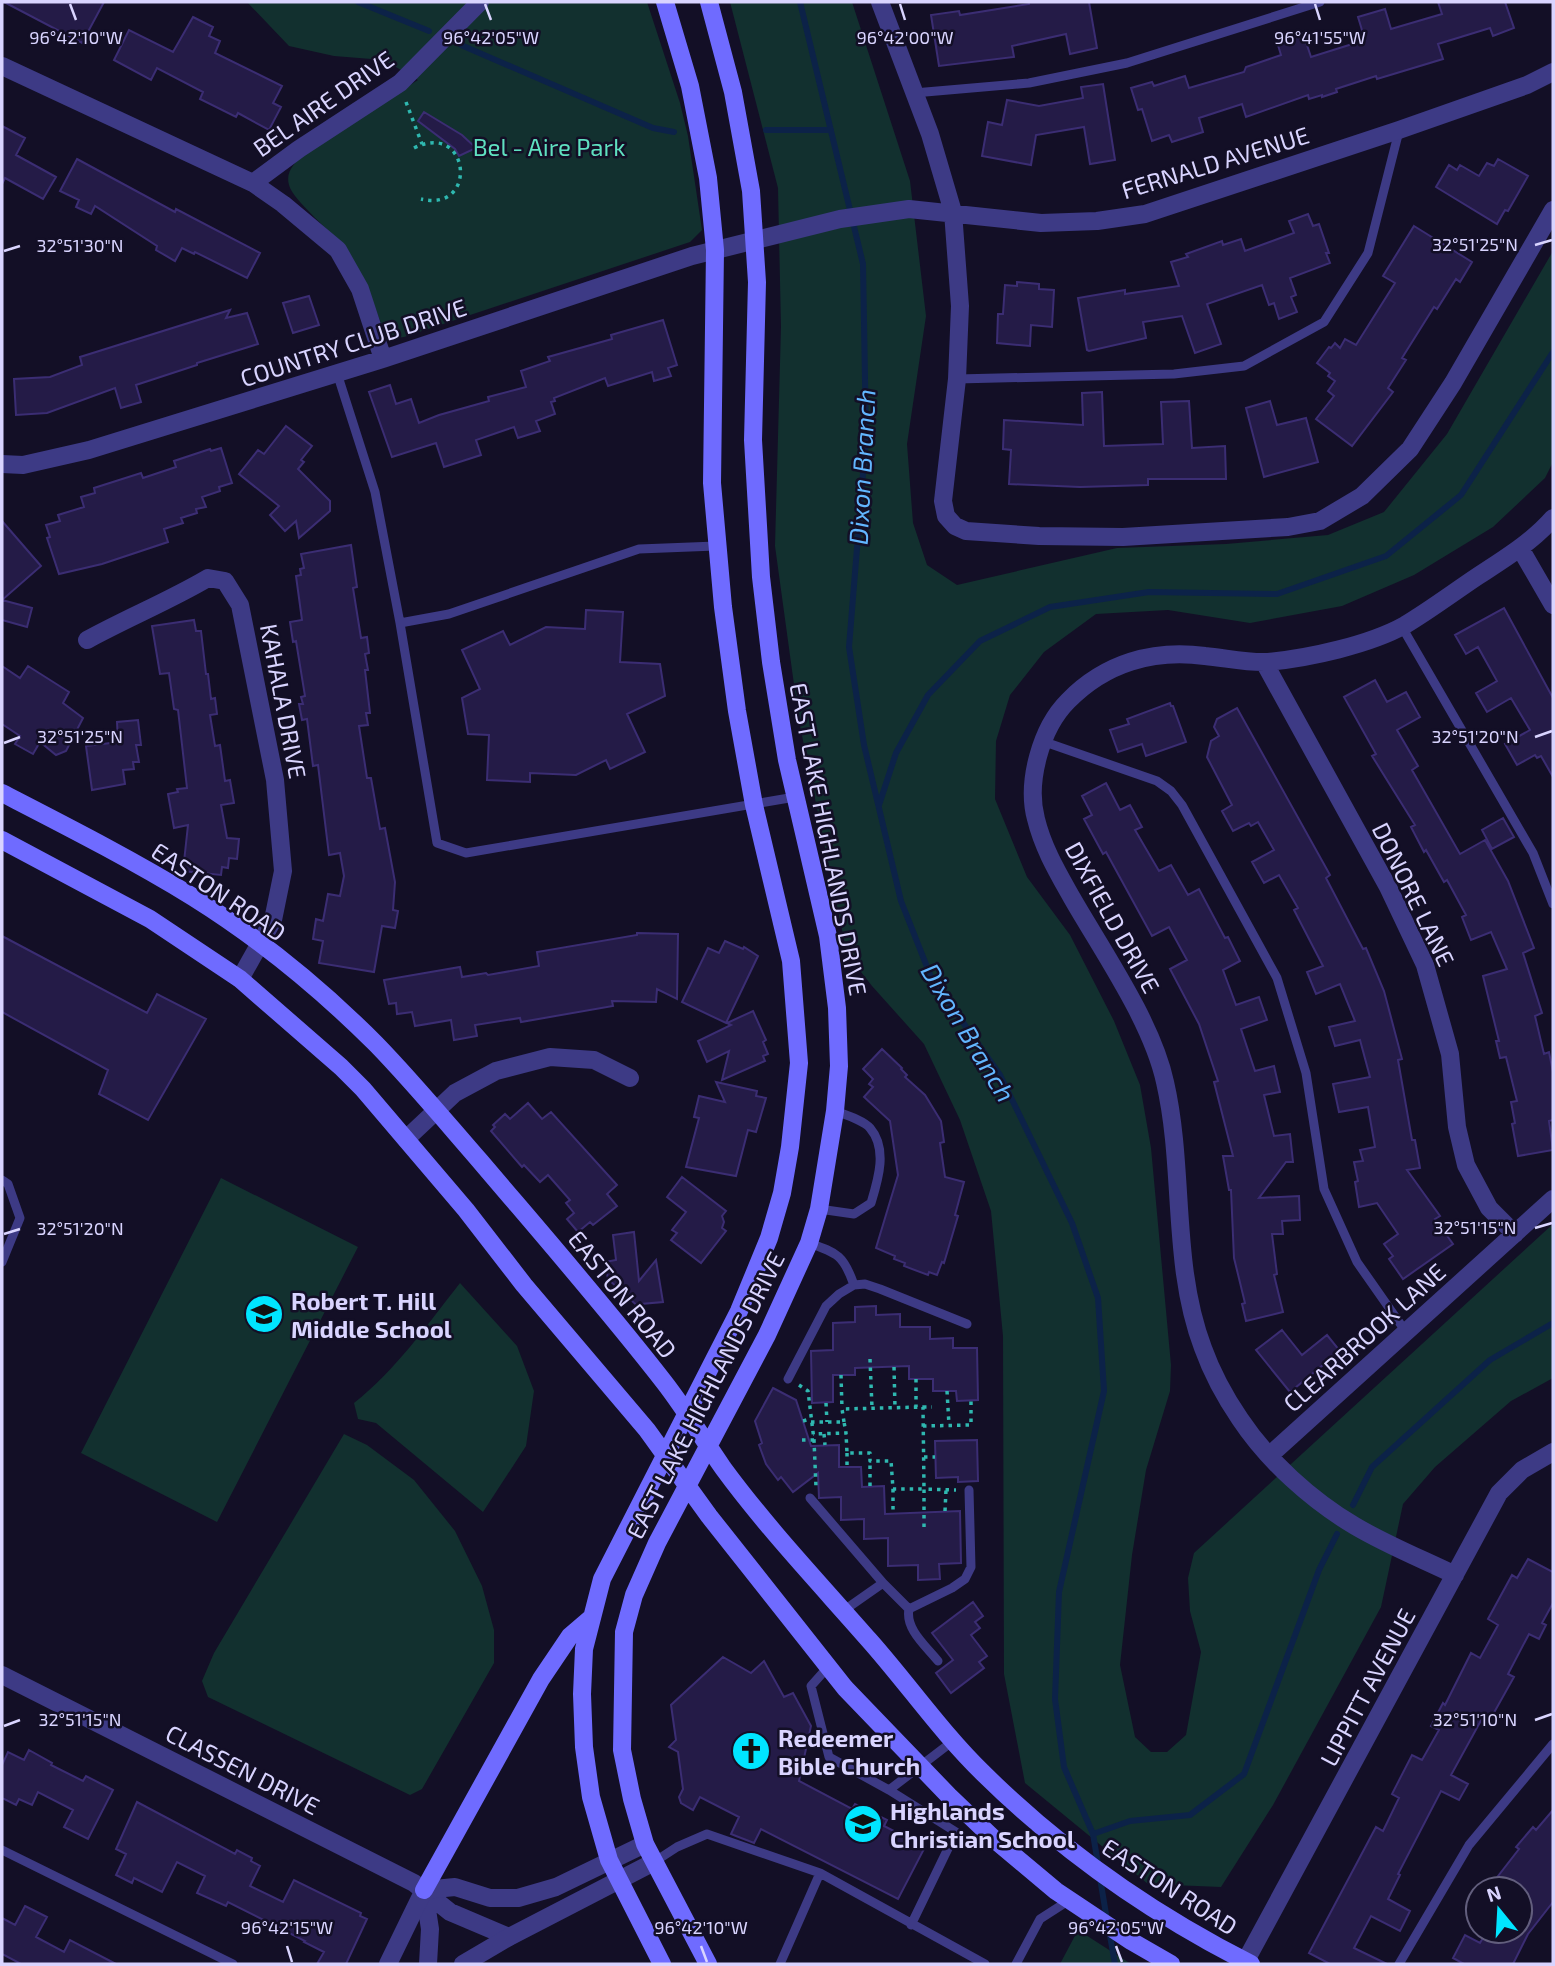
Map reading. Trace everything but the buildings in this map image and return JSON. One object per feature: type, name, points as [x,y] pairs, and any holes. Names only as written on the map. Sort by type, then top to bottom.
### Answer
[{"type":"main road","name":"EAST LAKE HIGHLANDS DRIVE","points":[[662,1964],[609,1860],[591,1797],[584,1747],[584,1649],[602,1579],[739,1311],[769,1238],[782,1193],[799,1063],[791,961],[754,805],[737,711],[716,546],[712,482],[715,250],[703,141],[665,2]]},
{"type":"main road","name":"EAST LAKE HIGHLANDS DRIVE","points":[[708,1964],[645,1844],[632,1799],[622,1750],[624,1632],[634,1595],[657,1543],[768,1335],[809,1243],[819,1209],[835,1111],[839,1066],[838,1020],[828,936],[795,797],[771,662],[755,510],[753,416],[757,282],[751,191],[733,92],[709,2]]},
{"type":"main road","name":"EASTON ROAD","points":[[2,793],[176,887],[260,945],[333,1003],[377,1045],[436,1110],[589,1291],[666,1385],[725,1470],[841,1612],[869,1640],[982,1772],[1038,1824],[1084,1861],[1204,1941],[1247,1963]]},
{"type":"main road","points":[[2,839],[150,919],[240,979],[341,1067],[407,1139],[666,1455],[828,1667],[920,1768],[994,1839],[1068,1901],[1171,1964]]},
{"type":"main road","points":[[424,1890],[541,1679],[570,1636],[591,1618]]},
{"type":"street","name":"BEL AIRE DRIVE","points":[[253,183],[299,149],[400,83],[480,2]]},
{"type":"street","points":[[880,2],[930,134],[953,212],[960,306],[957,379],[943,501],[946,516],[955,526],[966,531],[1123,537],[1288,527],[1320,521],[1362,496],[1410,449],[1454,383],[1553,210]]},
{"type":"street","name":"BEL AIRE DRIVE","points":[[2,66],[253,183],[284,204],[338,250],[360,289],[383,359]]},
{"type":"street","name":"FERNALD AVENUE","points":[[715,250],[807,227],[874,213],[909,209],[1041,223],[1097,221],[1145,214],[1399,130],[1527,85],[1553,72]]},
{"type":"street","name":"COUNTRY CLUB DRIVE","points":[[2,464],[23,465],[89,450],[383,359],[715,250]]},
{"type":"street","name":"DIXFIELD DRIVE","points":[[1455,1575],[1354,1526],[1300,1486],[1242,1422],[1228,1399],[1202,1346],[1189,1297],[1165,1081],[1151,1039],[1050,859],[1035,816],[1034,785],[1042,741],[1051,722],[1065,703],[1091,679],[1124,662],[1172,653],[1264,662],[1313,656],[1358,643],[1402,626],[1520,548],[1553,519]]},
{"type":"street","points":[[1520,548],[1553,606]]},
{"type":"street","name":"KAHALA DRIVE","points":[[87,640],[208,578],[225,581],[240,605],[275,780],[283,871],[272,920],[240,979]]},
{"type":"street","name":"DONORE LANE","points":[[1264,662],[1388,887],[1425,965],[1450,1054],[1457,1127],[1466,1165],[1489,1208],[1515,1234]]},
{"type":"street","points":[[407,1139],[455,1093],[496,1071],[550,1057],[594,1060],[630,1078]]},
{"type":"street","name":"CLEARBROOK LANE","points":[[1270,1455],[1553,1199]]},
{"type":"street","name":"LIPPITT AVENUE","points":[[1247,1963],[1499,1493],[1522,1470],[1553,1452]]},
{"type":"street","name":"CLASSEN DRIVE","points":[[3,1680],[414,1883],[450,1912],[509,1937]]},
{"type":"street","points":[[424,1890],[455,1887],[490,1898],[519,1898],[556,1886],[645,1844]]},
{"type":"street","points":[[463,1964],[509,1937],[654,1862]]},
{"type":"street","points":[[388,1964],[424,1890]]},
{"type":"street","points":[[424,1890],[430,1929],[428,1964]]},
{"type":"lane","points":[[914,93],[1029,83],[1127,63],[1320,2]]},
{"type":"lane","points":[[957,379],[1174,374],[1244,366],[1324,322],[1368,253],[1399,130]]},
{"type":"lane","points":[[337,373],[375,492],[437,843],[466,853],[795,797]]},
{"type":"lane","points":[[400,623],[449,614],[639,549],[716,546]]},
{"type":"lane","points":[[1402,626],[1533,853],[1553,904]]},
{"type":"lane","points":[[1042,741],[1157,781],[1171,790],[1182,805],[1277,978],[1306,1073],[1324,1189],[1357,1262],[1406,1332]]},
{"type":"lane","points":[[819,1209],[854,1214],[871,1203],[880,1172],[879,1145],[870,1127],[835,1111]]},
{"type":"lane","points":[[2,1180],[8,1184],[20,1218],[2,1262]]},
{"type":"lane","points":[[809,1243],[835,1252],[843,1259],[853,1285]]},
{"type":"lane","points":[[788,1379],[826,1306],[853,1285],[865,1284],[880,1289],[967,1324]]},
{"type":"lane","points":[[909,1609],[953,1588],[965,1579],[971,1567],[969,1490]]},
{"type":"lane","points":[[810,1498],[909,1609]]},
{"type":"lane","points":[[841,1612],[883,1583]]},
{"type":"lane","points":[[909,1609],[907,1618],[911,1628],[938,1661]]},
{"type":"lane","points":[[828,1667],[811,1686],[829,1757],[956,1832],[911,1925]]},
{"type":"lane","points":[[889,1790],[953,1741]]},
{"type":"lane","points":[[1399,1964],[1469,1845],[1553,1744]]},
{"type":"lane","points":[[654,1862],[677,1847],[707,1834],[820,1872],[985,1964]]},
{"type":"lane","points":[[2,1850],[233,1964]]},
{"type":"lane","points":[[780,1964],[820,1872]]},
{"type":"lane","points":[[1016,1964],[1040,1919],[1068,1901]]},
{"type":"path","points":[[400,83],[422,144]]},
{"type":"path","points":[[414,148],[431,142],[448,147],[455,153],[461,170],[457,186],[446,198],[421,200]]},
{"type":"path","points":[[870,1359],[873,1408]]},
{"type":"path","points":[[894,1367],[895,1408]]},
{"type":"path","points":[[841,1375],[848,1467]]},
{"type":"path","points":[[788,1379],[808,1391],[816,1490],[810,1498]]},
{"type":"path","points":[[916,1379],[916,1407]]},
{"type":"path","points":[[947,1391],[949,1425]]},
{"type":"path","points":[[923,1426],[971,1425],[971,1400]]},
{"type":"path","points":[[826,1403],[827,1422]]},
{"type":"path","points":[[923,1407],[924,1527]]},
{"type":"path","points":[[842,1409],[932,1407]]},
{"type":"path","points":[[803,1421],[844,1422]]},
{"type":"path","points":[[813,1434],[846,1433]]},
{"type":"path","points":[[824,1434],[825,1445]]},
{"type":"path","points":[[802,1440],[814,1440]]},
{"type":"path","points":[[847,1453],[870,1452],[870,1486]]},
{"type":"path","points":[[924,1457],[935,1457]]},
{"type":"path","points":[[870,1461],[891,1461],[893,1513]]},
{"type":"path","points":[[892,1489],[969,1490]]},
{"type":"path","points":[[945,1511],[946,1490]]},
{"type":"green space","name":"Bel - Aire Park","points":[[247,2],[647,2],[688,136],[702,230],[690,242],[404,337],[387,339],[353,261],[340,243],[298,200],[288,180],[292,167],[304,153],[418,80],[384,60],[334,56],[289,46]]},
{"type":"green space","points":[[730,2],[852,2],[910,181],[926,316],[907,444],[913,523],[927,565],[957,585],[1117,548],[1226,544],[1328,535],[1384,512],[1447,434],[1553,251],[1553,462],[1545,478],[1493,527],[1414,575],[1342,606],[1250,623],[1168,610],[1096,614],[1044,652],[1010,695],[996,741],[995,799],[1027,877],[1070,935],[1114,1021],[1140,1085],[1151,1148],[1171,1365],[1170,1391],[1146,1470],[1132,1555],[1120,1665],[1135,1737],[1151,1752],[1167,1752],[1186,1735],[1201,1652],[1190,1611],[1188,1578],[1194,1553],[1553,1224],[1553,1378],[1511,1401],[1435,1467],[1403,1504],[1381,1607],[1273,1805],[1221,1887],[1148,1884],[1025,1783],[1004,1674],[1003,1336],[991,1211],[960,1120],[924,1044],[847,954],[799,721],[775,546],[781,327],[778,188]]},
{"type":"green space","points":[[221,1178],[358,1247],[217,1522],[81,1453]]},
{"type":"green space","points":[[460,1283],[517,1346],[534,1391],[526,1446],[483,1512],[376,1423],[358,1419],[354,1403],[397,1362]]},
{"type":"green space","points":[[344,1434],[367,1445],[414,1480],[455,1531],[482,1586],[494,1630],[494,1663],[422,1789],[410,1795],[208,1697],[202,1681],[214,1653]]},
{"type":"green space","points":[[1078,1930],[1131,1964],[1060,1964]]},
{"type":"waterway","points":[[358,2],[429,31]]},
{"type":"waterway","name":"Dixon Branch","points":[[800,2],[863,264],[866,437],[849,647],[864,745],[901,901],[931,977],[1000,1075],[1072,1223],[1098,1298],[1104,1391],[1059,1592],[1055,1699],[1064,1767],[1093,1834],[1098,1864]]},
{"type":"waterway","points":[[461,45],[653,128],[674,132]]},
{"type":"waterway","points":[[766,130],[831,130]]},
{"type":"waterway","points":[[879,805],[896,753],[928,695],[980,641],[1050,607],[1149,592],[1277,594],[1386,556],[1461,495],[1553,352]]},
{"type":"waterway","points":[[1353,1505],[1372,1467],[1490,1360],[1553,1323]]},
{"type":"waterway","points":[[1093,1834],[1130,1821],[1190,1815],[1244,1774],[1319,1570],[1337,1534]]},
{"type":"waterway","name":"Dixon Branch","points":[[1100,1878],[1107,1920]]},
{"type":"waterway","name":"Dixon Branch","points":[[1109,1930],[1115,1964]]},
{"type":"place","name":"Robert T. Hill Middle School","points":[[264,1314]]},
{"type":"place","name":"Redeemer Bible Church","points":[[751,1751]]},
{"type":"place","name":"Highlands Christian School","points":[[863,1824]]}]
